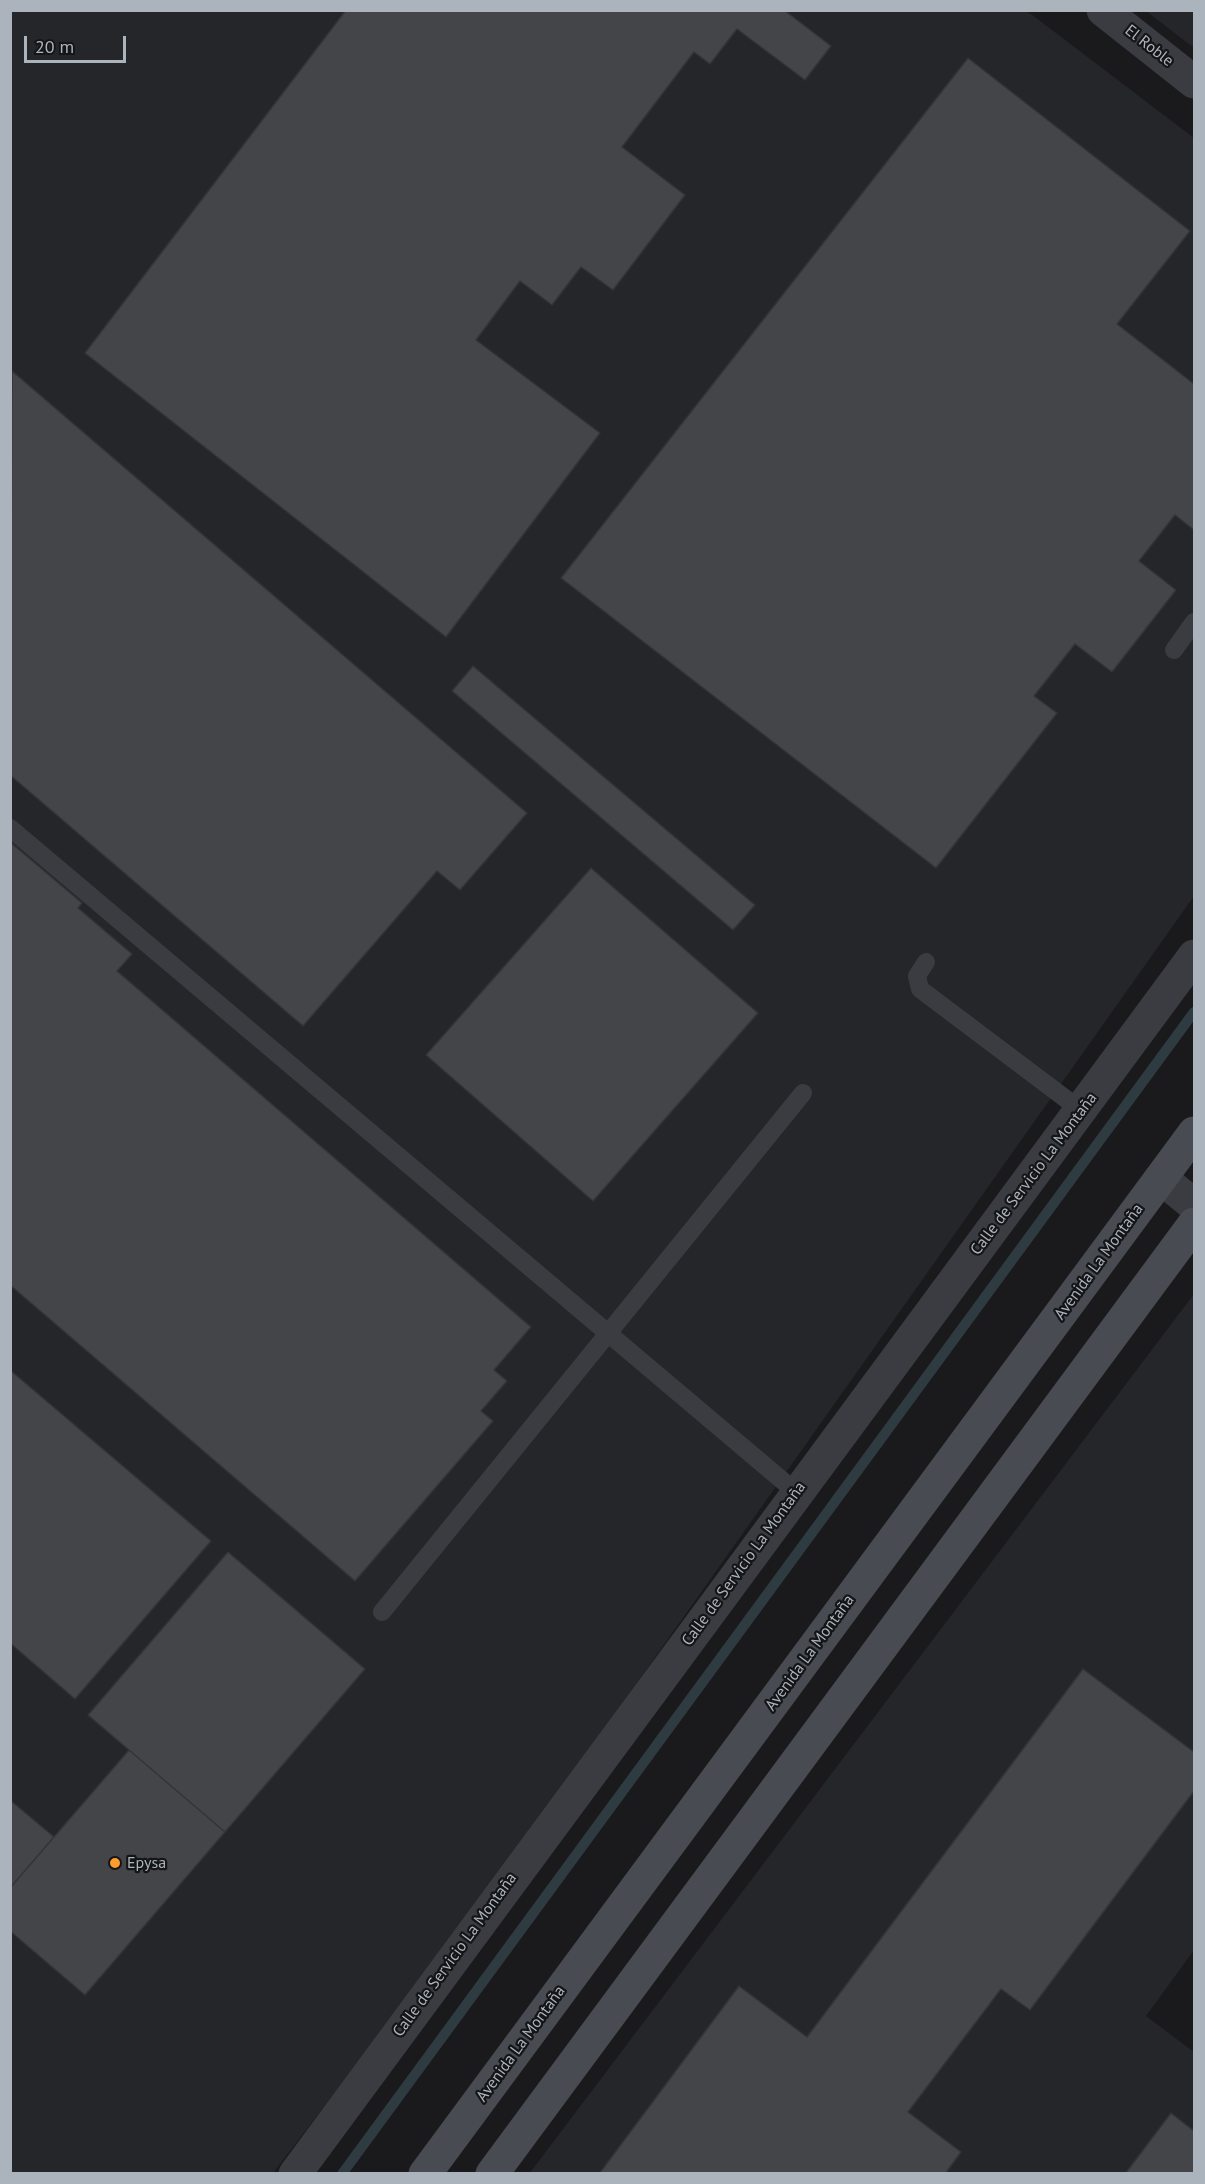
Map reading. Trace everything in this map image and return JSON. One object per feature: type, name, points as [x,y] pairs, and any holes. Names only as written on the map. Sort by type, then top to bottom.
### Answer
[{"type":"main road","name":"Avenida La Montaña","points":[[425,2174],[1194,1133]]},
{"type":"main road","points":[[492,2174],[1194,1224]]},
{"type":"street","name":"El Roble","points":[[1103,10],[1194,82]]},
{"type":"street","name":"Calle de Servicio La Montaña","points":[[295,2174],[796,1492],[1082,1111],[1194,956]]},
{"type":"street","points":[[1161,1178],[1194,1205]]},
{"type":"lane","points":[[1174,650],[1194,622]]},
{"type":"lane","points":[[10,828],[796,1492]]},
{"type":"lane","points":[[926,962],[917,976],[920,989],[1082,1111]]},
{"type":"lane","points":[[382,1612],[803,1093]]},
{"type":"shaded area","points":[[1022,10],[1031,14],[1194,138],[1194,896],[479,1906],[273,2173],[11,2174],[11,11]]},
{"type":"shaded area","points":[[1146,11],[1194,11],[1194,48]]},
{"type":"shaded area","points":[[1194,1294],[1194,1950],[1146,2016],[1194,2052],[1194,2173],[529,2174]]},
{"type":"building","points":[[346,10],[784,10],[831,46],[805,80],[737,29],[710,64],[694,52],[622,147],[685,195],[613,290],[581,267],[552,305],[520,281],[476,340],[600,433],[446,637],[85,353]]},
{"type":"building","points":[[968,58],[1190,231],[1117,324],[1194,384],[1194,530],[1175,515],[1139,561],[1176,590],[1112,672],[1075,644],[1034,696],[1057,713],[936,868],[561,578]]},
{"type":"building","points":[[12,371],[527,813],[460,890],[437,871],[303,1026],[10,775]]},
{"type":"building","points":[[473,666],[755,905],[733,930],[452,691]]},
{"type":"building","points":[[10,842],[82,903],[78,908],[132,954],[117,971],[531,1327],[494,1370],[507,1381],[481,1411],[493,1421],[355,1581],[10,1285]]},
{"type":"building","points":[[591,868],[758,1013],[593,1201],[426,1055]]},
{"type":"building","points":[[10,1370],[211,1541],[75,1699],[10,1643]]},
{"type":"building","points":[[228,1552],[365,1669],[225,1832],[88,1715]]},
{"type":"building","points":[[1083,1669],[1194,1752],[1194,1791],[1030,2010],[1001,1989],[908,2112],[961,2152],[945,2174],[599,2174],[739,1986],[807,2037]]},
{"type":"building","name":"Epysa","points":[[129,1750],[225,1832],[85,1995],[10,1931],[10,1888]]},
{"type":"building","points":[[10,1800],[54,1837],[10,1888]]},
{"type":"building","points":[[1171,2113],[1194,2131],[1194,2174],[1125,2174]]},
{"type":"waterway","points":[[342,2174],[1194,1012]]},
{"type":"place","name":"Epysa","points":[[115,1863]]}]
